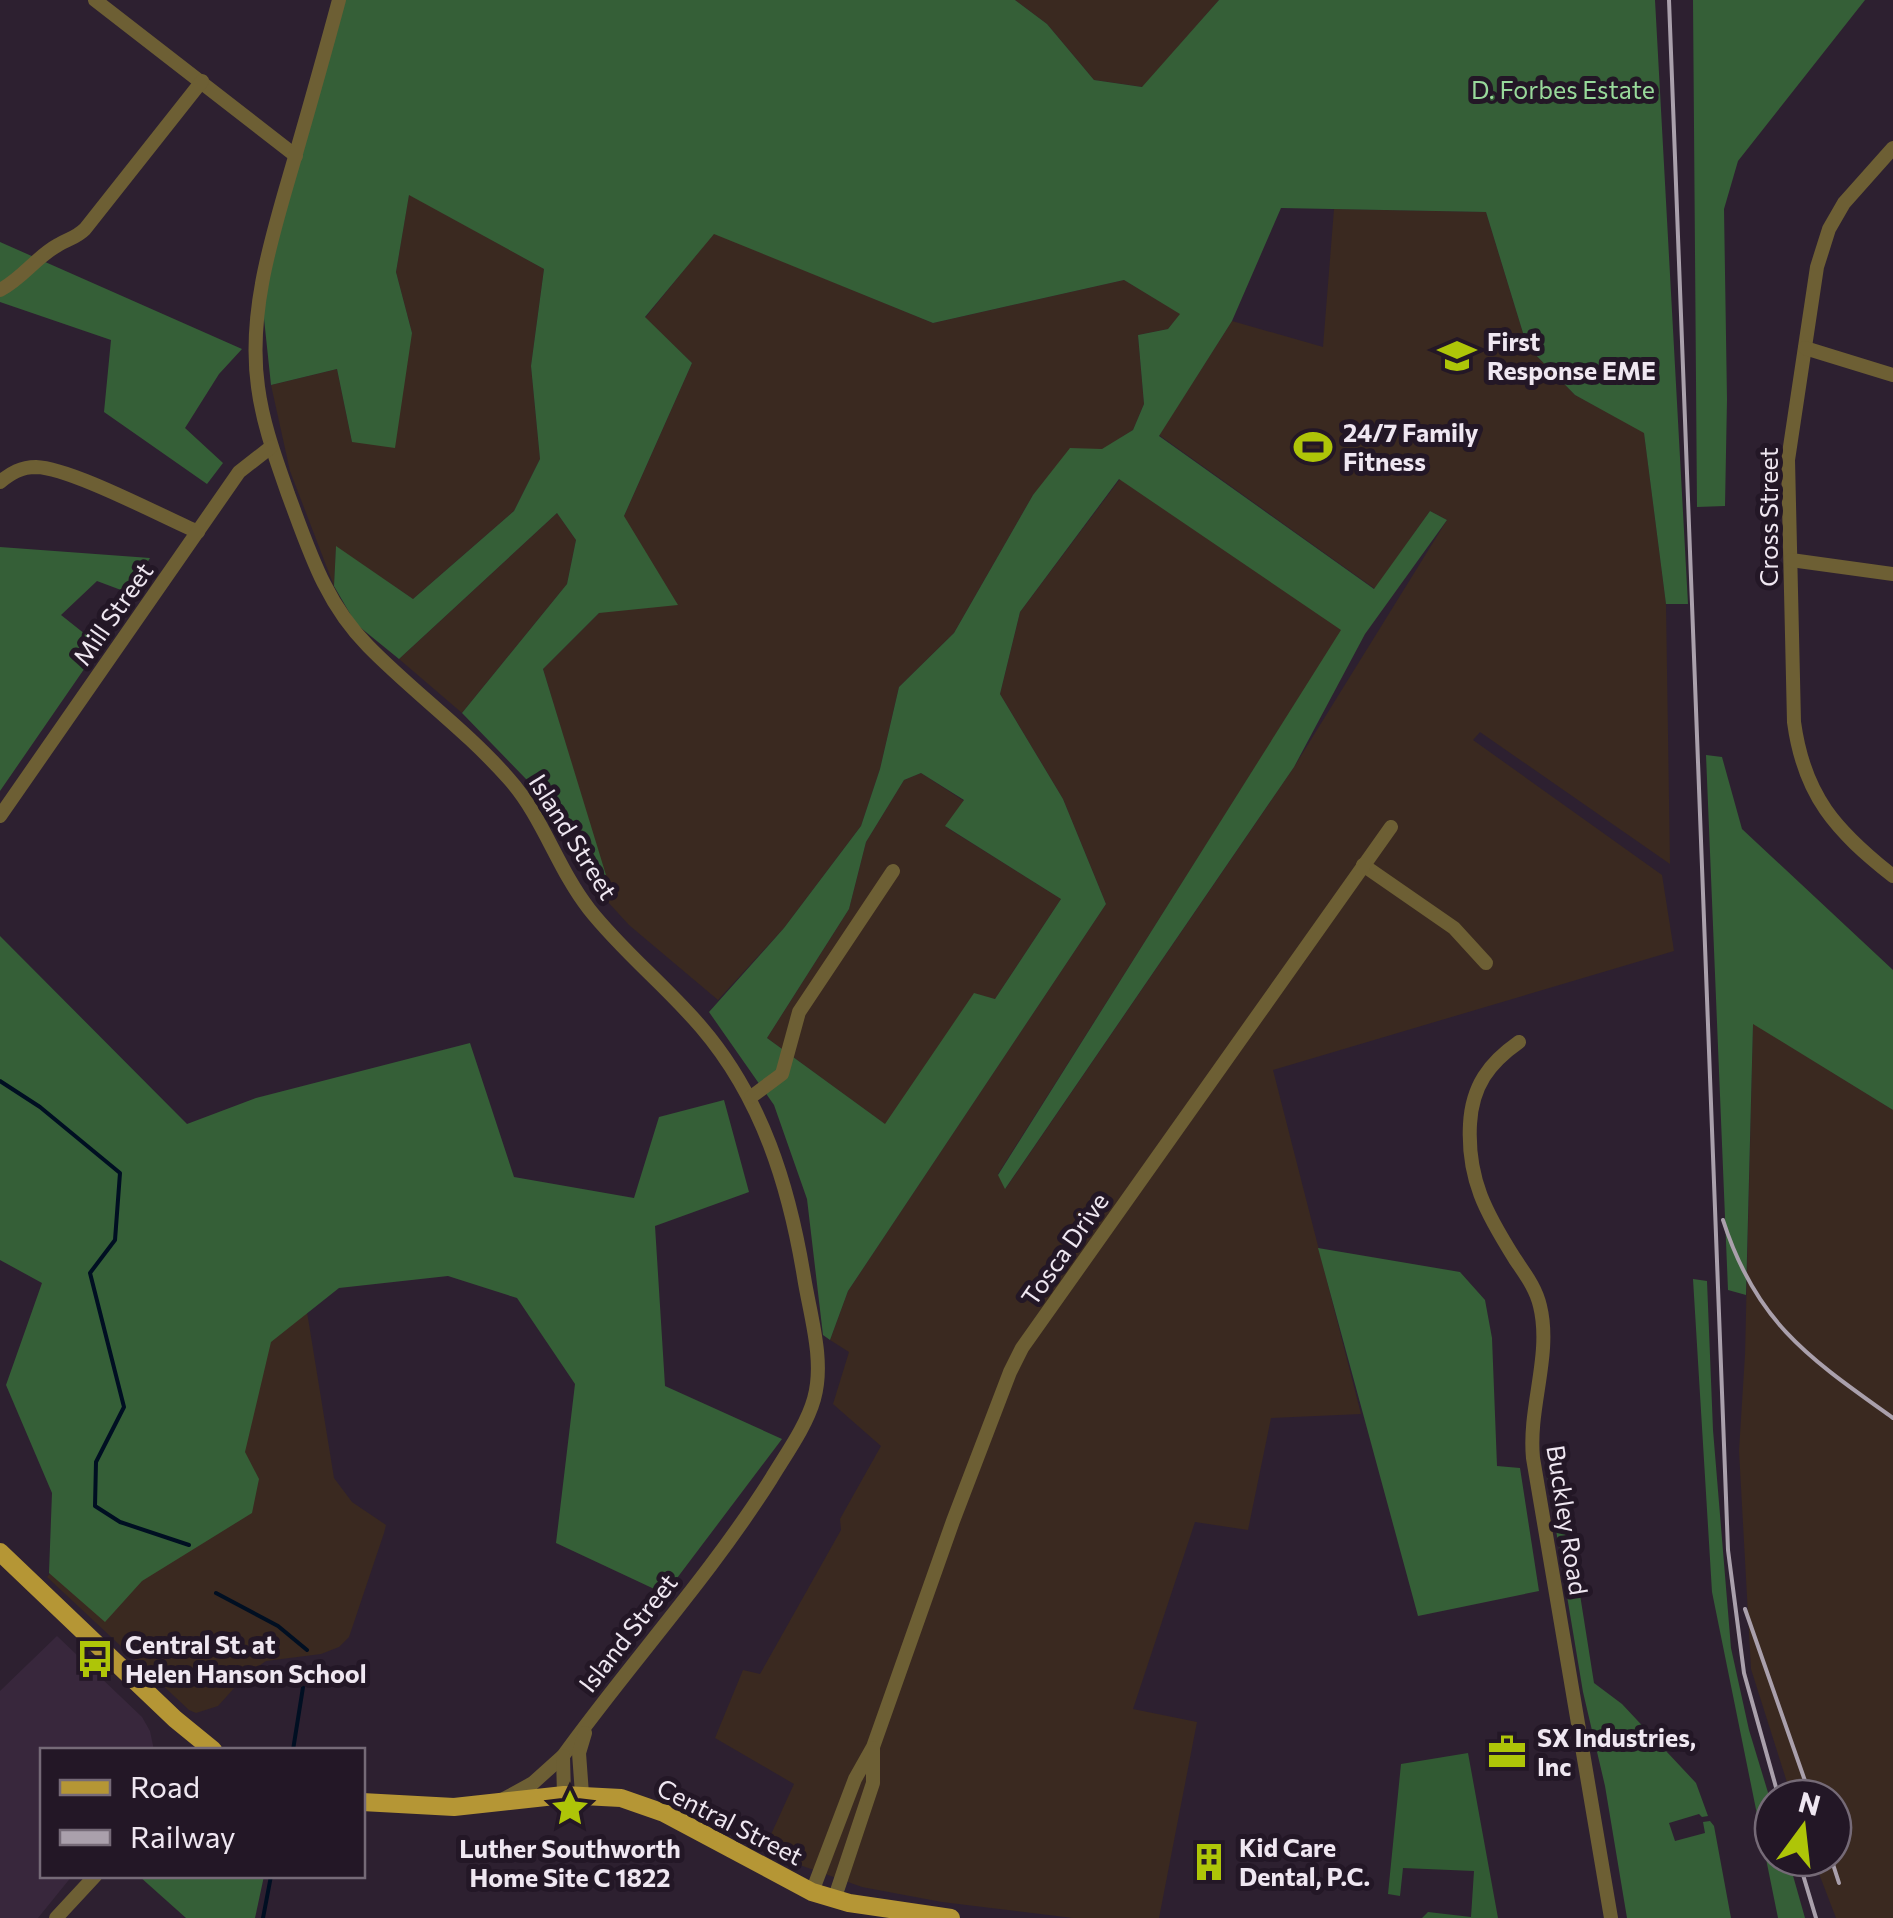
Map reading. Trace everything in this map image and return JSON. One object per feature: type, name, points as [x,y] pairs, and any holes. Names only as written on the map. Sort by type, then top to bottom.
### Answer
[{"type":"main road","points":[[0,1552],[208,1748]]},
{"type":"main road","name":"Central Street","points":[[365,1802],[426,1807],[573,1794],[603,1795],[650,1806],[834,1900],[939,1917]]},
{"type":"street","points":[[95,0],[296,156]]},
{"type":"street","name":"Island Street","points":[[335,1],[265,276],[256,335],[257,383],[271,447],[318,576],[334,606],[364,644],[514,784],[564,873],[590,910],[699,1024],[751,1097],[772,1146],[797,1236],[816,1351],[814,1400],[760,1496],[563,1756],[533,1783],[497,1803]]},
{"type":"street","points":[[0,290],[85,228],[202,81]]},
{"type":"street","name":"Cross Street","points":[[1893,148],[1853,190],[1829,230],[1817,267],[1788,460],[1798,755],[1832,822],[1854,846],[1893,876]]},
{"type":"street","points":[[1804,348],[1893,375]]},
{"type":"street","name":"Mill Street","points":[[0,816],[239,472],[271,447]]},
{"type":"street","points":[[0,482],[24,468],[40,467],[198,532]]},
{"type":"street","points":[[1790,560],[1893,574]]},
{"type":"street","name":"Tosca Drive","points":[[812,1892],[855,1779],[873,1747],[1022,1348],[1391,827]]},
{"type":"street","points":[[1363,866],[1454,928],[1486,963]]},
{"type":"street","points":[[751,1097],[782,1074],[798,1012],[893,871]]},
{"type":"street","name":"Buckley Road","points":[[1519,1042],[1498,1058],[1479,1082],[1471,1108],[1471,1173],[1480,1198],[1535,1289],[1541,1308],[1543,1347],[1532,1416],[1532,1448],[1611,1918]]},
{"type":"street","name":"Island Street","points":[[573,1794],[579,1753],[590,1718]]},
{"type":"street","name":"Tosca Drive","points":[[834,1900],[873,1783],[873,1747]]},
{"type":"street","points":[[563,1756],[573,1794]]},
{"type":"street","points":[[56,1918],[94,1878]]},
{"type":"shaded area","points":[[1015,0],[1219,0],[1143,87],[1094,80],[1047,24]]},
{"type":"shaded area","points":[[409,194],[544,269],[531,366],[540,459],[514,511],[413,599],[336,547],[334,586],[290,471],[271,385],[337,369],[352,442],[412,333],[396,272]]},
{"type":"shaded area","points":[[1334,209],[1486,212],[1527,346],[1575,395],[1644,432],[1666,604],[1670,864],[1480,732],[1473,740],[1662,875],[1674,951],[1273,1070],[1361,1414],[1271,1418],[1248,1530],[1195,1522],[1133,1709],[1197,1722],[1159,1918],[1073,1918],[942,1902],[862,1887],[763,1852],[794,1784],[715,1738],[743,1670],[760,1674],[841,1530],[840,1519],[881,1446],[833,1404],[849,1352],[830,1340],[848,1291],[1106,904],[1063,799],[1000,694],[1020,612],[1120,479],[1342,630],[998,1174],[1006,1188],[1294,767],[1447,520],[1430,511],[1375,589],[1159,435],[1232,321],[1323,347]]},
{"type":"shaded area","points":[[714,233],[933,323],[1124,280],[1181,314],[1168,329],[1138,335],[1144,404],[1133,430],[1033,495],[954,633],[899,687],[880,769],[861,826],[784,928],[718,1000],[629,925],[586,878],[605,875],[543,669],[599,613],[624,516],[692,363],[645,318]]},
{"type":"shaded area","points":[[557,513],[576,540],[567,584],[462,713],[399,659]]},
{"type":"shaded area","points":[[921,773],[964,801],[946,827],[1061,899],[995,999],[974,994],[886,1125],[767,1038],[849,909],[866,842],[904,780]]},
{"type":"shaded area","points":[[1753,1023],[1893,1110],[1893,1918],[1836,1918],[1821,1878],[1853,1878],[1853,1778],[1786,1778],[1751,1669],[1739,1451]]},
{"type":"shaded area","points":[[301,1275],[334,1478],[352,1502],[386,1525],[349,1637],[339,1647],[321,1654],[266,1661],[245,1676],[218,1706],[196,1713],[47,1577]]},
{"type":"shaded area","points":[[57,1636],[142,1717],[154,1748],[40,1748],[40,1878],[70,1878],[38,1918],[0,1918],[0,1691]]},
{"type":"green space","name":"D. Forbes Estate","points":[[345,0],[1015,0],[1047,24],[1094,80],[1142,87],[1219,0],[1655,0],[1688,604],[1666,604],[1644,433],[1575,395],[1527,346],[1486,212],[1281,208],[1232,321],[1159,436],[1374,589],[1430,511],[1447,520],[1365,634],[1294,767],[1005,1189],[998,1175],[1341,630],[1119,479],[1020,612],[1000,694],[1063,799],[1106,904],[848,1291],[830,1340],[823,1335],[807,1199],[774,1105],[709,1012],[784,928],[861,826],[880,769],[899,687],[954,633],[1033,495],[1070,448],[1102,449],[1133,430],[1144,404],[1138,335],[1168,329],[1180,314],[1124,280],[933,323],[714,234],[645,317],[692,363],[624,516],[678,605],[599,613],[543,669],[606,875],[586,878],[526,779],[462,713],[567,584],[576,540],[557,513],[399,659],[356,624],[334,586],[336,546],[413,599],[514,511],[540,459],[531,366],[544,269],[409,195],[396,272],[412,333],[395,448],[352,442],[337,369],[271,385],[259,271]],"holes":[[[921,773],[964,800],[945,826],[1061,899],[995,999],[974,993],[885,1124],[767,1038],[849,909],[866,842],[904,780]]]},
{"type":"green space","points":[[1693,0],[1865,0],[1738,161],[1724,209],[1725,506],[1697,507]]},
{"type":"green space","points":[[0,242],[242,349],[219,374],[185,428],[223,463],[207,484],[104,412],[111,340],[0,302]]},
{"type":"green space","points":[[0,547],[150,558],[129,593],[97,581],[61,615],[100,646],[0,791]]},
{"type":"green space","points":[[1706,755],[1722,757],[1742,829],[1893,970],[1893,1110],[1753,1024],[1746,1295],[1728,1290]]},
{"type":"green space","points":[[0,936],[187,1124],[256,1098],[470,1043],[514,1177],[634,1198],[659,1117],[724,1100],[749,1192],[655,1226],[665,1386],[782,1439],[665,1594],[556,1543],[575,1384],[517,1298],[448,1276],[339,1288],[271,1342],[245,1452],[259,1479],[252,1513],[142,1581],[105,1622],[49,1573],[52,1493],[6,1385],[42,1283],[0,1260]]},
{"type":"green space","points":[[1318,1248],[1460,1272],[1485,1300],[1492,1338],[1497,1466],[1520,1468],[1539,1591],[1418,1616]]},
{"type":"green space","points":[[1693,1279],[1707,1281],[1713,1430],[1731,1648],[1764,1778],[1753,1778],[1753,1795],[1712,1592]]},
{"type":"green space","points":[[1547,1476],[1562,1481],[1594,1683],[1622,1704],[1696,1783],[1708,1816],[1699,1814],[1669,1823],[1675,1841],[1705,1833],[1703,1822],[1710,1821],[1714,1826],[1731,1918],[1627,1918],[1605,1786],[1583,1692]]},
{"type":"green space","points":[[1468,1753],[1498,1918],[1422,1918],[1428,1912],[1471,1917],[1474,1871],[1403,1868],[1400,1896],[1388,1894],[1401,1764]]},
{"type":"green space","points":[[141,1878],[264,1878],[255,1918],[186,1918]]},
{"type":"green space","points":[[1770,1878],[1794,1878],[1805,1918],[1778,1918]]},
{"type":"waterway","points":[[0,1081],[40,1107],[120,1173],[115,1240],[90,1273],[124,1407],[96,1462],[95,1506],[120,1522],[189,1545]]},
{"type":"waterway","points":[[216,1593],[278,1626],[307,1650]]},
{"type":"waterway","points":[[293,1748],[304,1681]]},
{"type":"waterway","points":[[263,1918],[271,1878]]},
{"type":"railway","points":[[1669,0],[1728,1550],[1744,1673],[1773,1778]]},
{"type":"railway","points":[[1723,1220],[1736,1256],[1769,1312],[1811,1356],[1893,1418]]},
{"type":"railway","points":[[1745,1609],[1804,1778]]},
{"type":"railway","points":[[1804,1878],[1816,1918]]},
{"type":"railway","points":[[1837,1878],[1839,1883]]},
{"type":"place","name":"First Response EME","points":[[1457,356]]},
{"type":"place","name":"24/7 Family Fitness","points":[[1313,447]]},
{"type":"place","name":"Central St. at Helen Hanson School","points":[[95,1659]]},
{"type":"place","name":"SX Industries, Inc","points":[[1507,1752]]},
{"type":"place","name":"Luther Southworth Home Site C 1822","points":[[570,1808]]},
{"type":"place","name":"Kid Care Dental, P.C.","points":[[1209,1862]]}]
